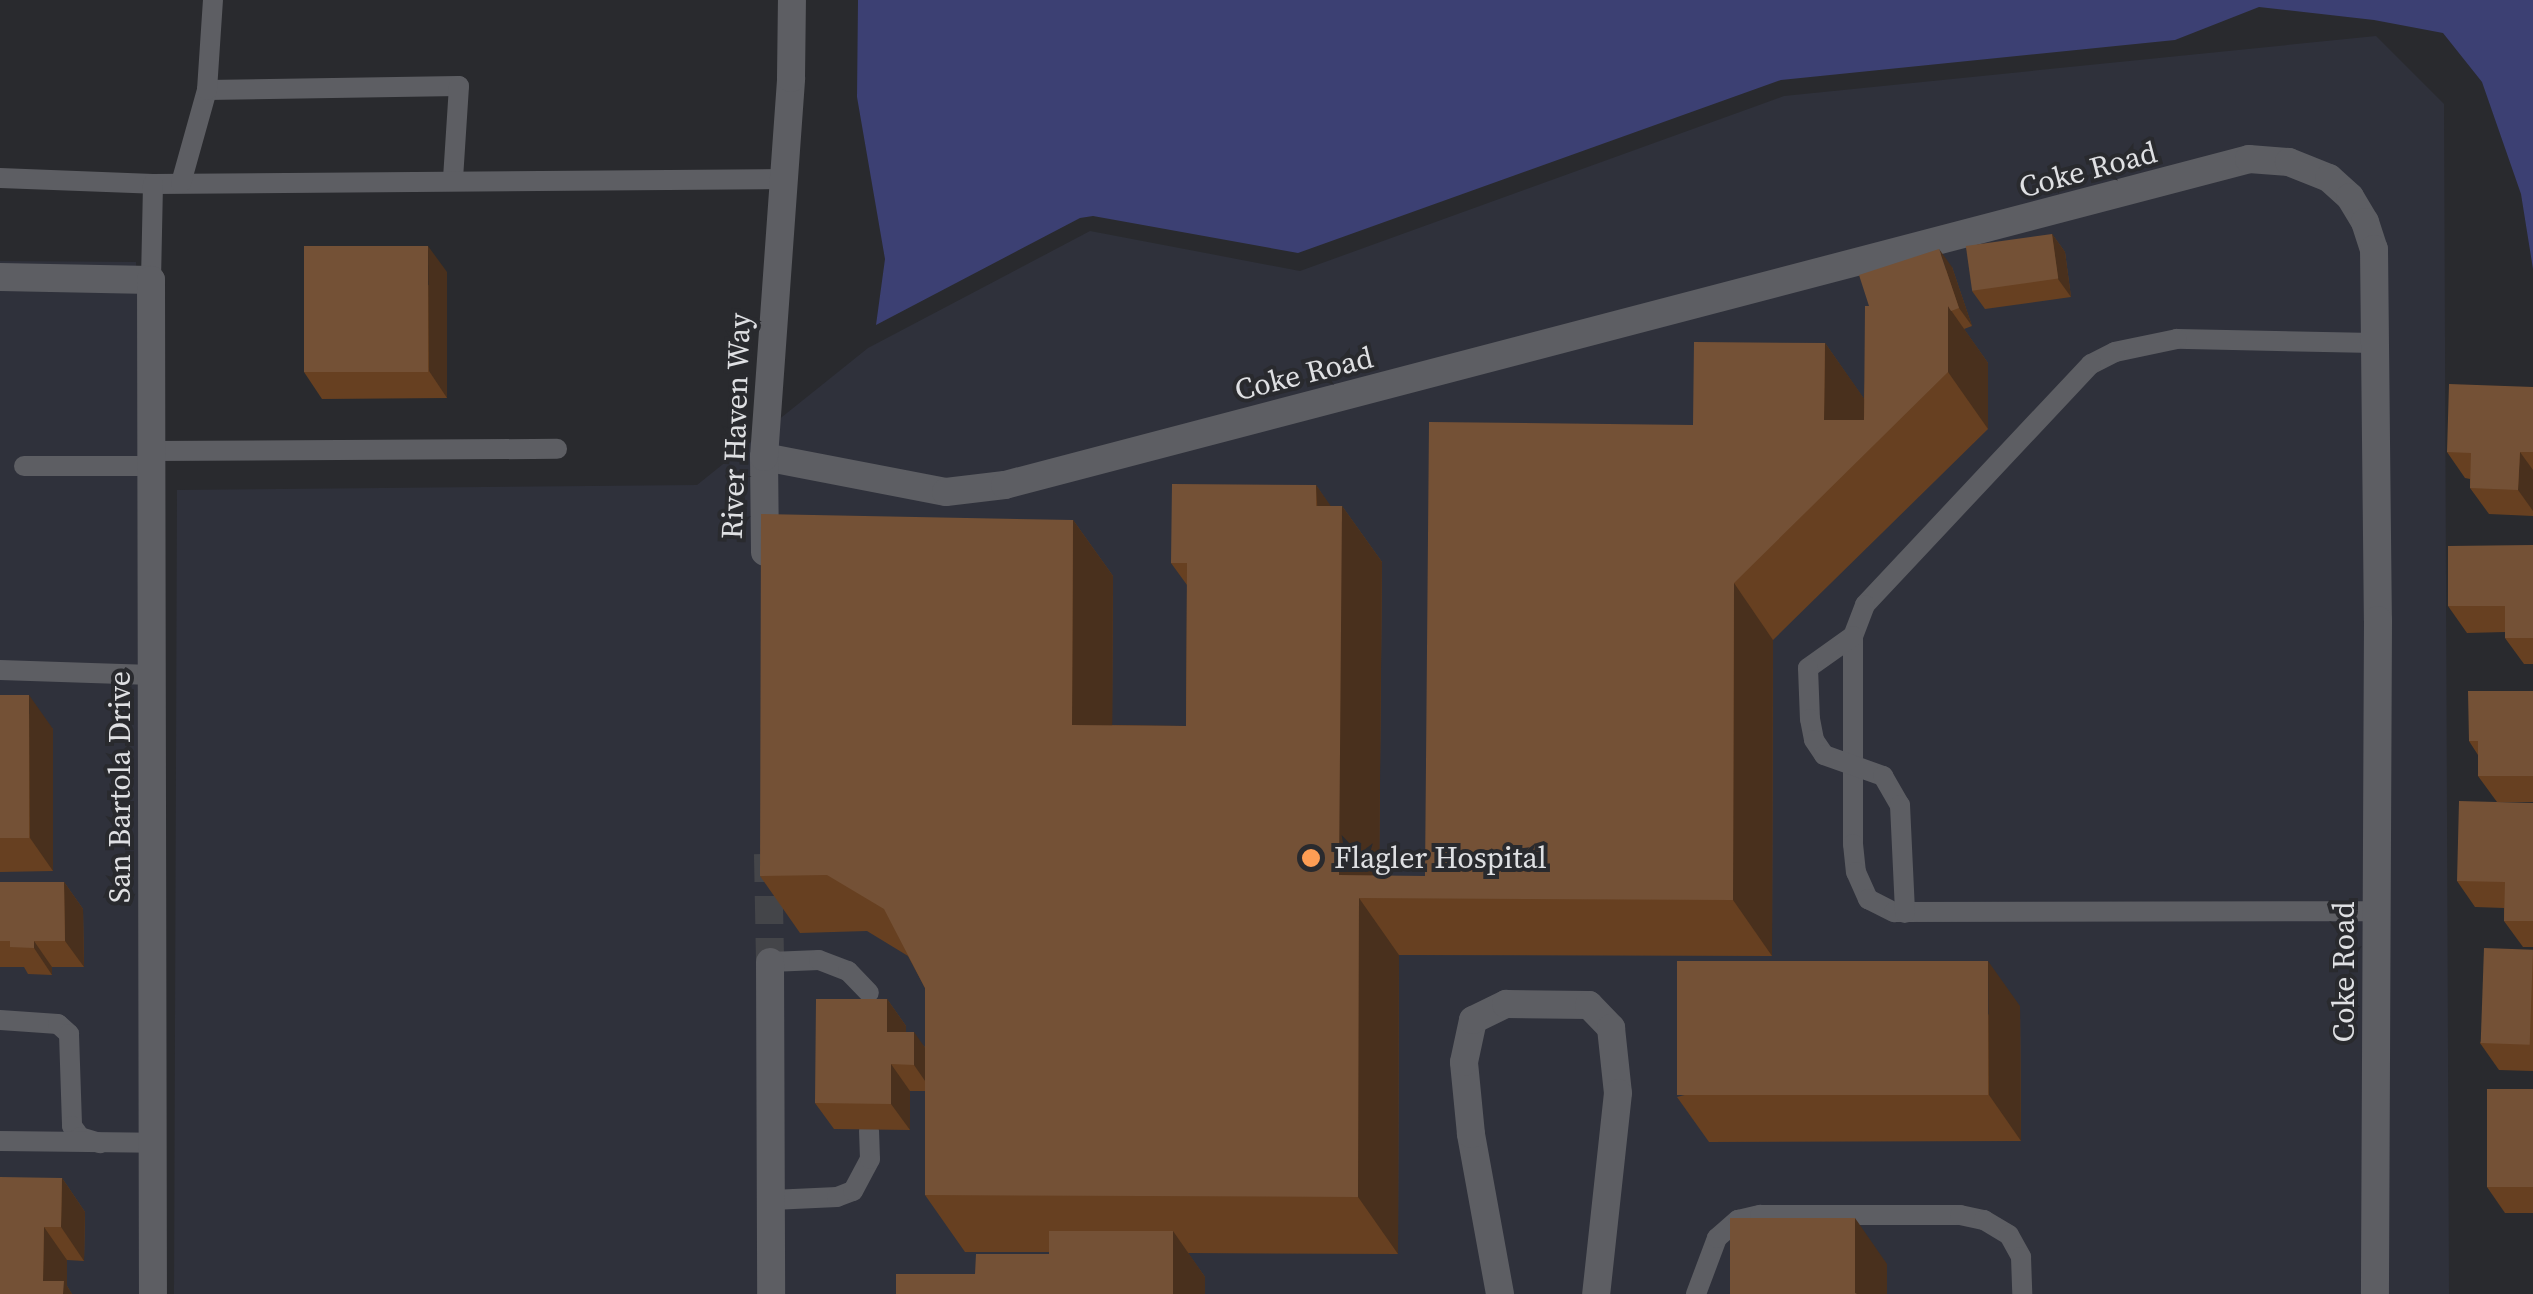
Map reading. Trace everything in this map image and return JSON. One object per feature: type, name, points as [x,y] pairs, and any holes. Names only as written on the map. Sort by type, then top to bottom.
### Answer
[{"type":"street","name":"River Haven Way","points":[[765,579],[764,458],[792,0]]},
{"type":"street","name":"Coke Road","points":[[764,458],[946,492],[1005,485],[2249,160],[2302,166],[2329,178],[2350,198],[2365,222],[2374,250],[2375,1294]]},
{"type":"street","points":[[0,277],[151,280]]},
{"type":"street","name":"San Bartola Drive","points":[[151,280],[153,1294]]},
{"type":"street","points":[[770,962],[771,1294]]},
{"type":"street","points":[[1500,1294],[1471,1134],[1464,1062],[1473,1020],[1506,1004],[1590,1005],[1611,1028],[1618,1092],[1596,1294]]},
{"type":"lane","points":[[180,183],[208,90],[213,0]]},
{"type":"lane","points":[[208,90],[459,86],[453,178]]},
{"type":"lane","points":[[0,178],[153,184],[453,178],[783,179]]},
{"type":"lane","points":[[151,280],[153,184]]},
{"type":"lane","points":[[2374,343],[2177,339],[2116,352],[2091,364],[1865,605],[1853,636],[1853,762],[1856,872],[1868,899],[1905,912],[2376,911]]},
{"type":"lane","points":[[24,466],[557,449]]},
{"type":"lane","points":[[1853,636],[1808,668],[1814,740],[1824,755],[1853,762],[1882,776],[1900,806],[1905,912]]},
{"type":"lane","points":[[0,670],[152,674]]},
{"type":"lane","points":[[770,962],[820,960],[848,971],[869,993]]},
{"type":"lane","points":[[0,1020],[40,1020],[58,1024],[70,1034],[72,1126],[80,1136],[100,1143]]},
{"type":"lane","points":[[772,1200],[838,1197],[853,1191],[870,1159],[869,1131]]},
{"type":"lane","points":[[0,1141],[153,1143]]},
{"type":"lane","points":[[1696,1294],[1717,1238],[1738,1220],[1800,1215],[1960,1216],[1984,1220],[2009,1235],[2021,1256],[2022,1294]]},
{"type":"shaded area","points":[[858,0],[2533,0],[2533,269],[2521,194],[2482,82],[2443,33],[2374,20],[2259,7],[2175,40],[1781,80],[1298,253],[1093,216],[1080,218],[876,325],[885,259],[857,97]]},
{"type":"shaded area","name":"Flagler Hospital","points":[[2376,36],[2444,104],[2449,1294],[174,1294],[177,490],[697,485],[868,348],[1090,231],[1300,271],[1784,96]]},
{"type":"shaded area","points":[[0,261],[136,262],[149,595],[152,1294],[0,1294]]},
{"type":"building","points":[[2052,234],[2058,279],[1972,291],[1966,246]]},
{"type":"building","points":[[304,246],[428,246],[428,372],[304,372]]},
{"type":"building","points":[[1939,249],[1959,308],[1951,311],[1948,306],[1869,306],[1859,275]]},
{"type":"building","points":[[1865,306],[1948,306],[1948,372],[1734,583],[1733,900],[1359,898],[1358,1197],[925,1195],[925,988],[884,909],[827,875],[760,876],[761,514],[1073,520],[1072,725],[1186,726],[1187,563],[1171,563],[1172,484],[1316,485],[1316,506],[1342,506],[1339,875],[1425,876],[1429,422],[1693,425],[1694,342],[1825,343],[1824,420],[1864,420]]},
{"type":"building","points":[[2449,384],[2533,387],[2533,452],[2520,452],[2518,490],[2470,488],[2471,453],[2447,452]]},
{"type":"building","points":[[2533,545],[2533,638],[2505,638],[2505,606],[2448,606],[2448,546]]},
{"type":"building","points":[[2468,691],[2533,691],[2533,776],[2478,776],[2478,741],[2469,741]]},
{"type":"building","points":[[0,695],[29,695],[29,838],[0,838]]},
{"type":"building","points":[[2459,801],[2533,803],[2533,921],[2504,921],[2505,882],[2457,881]]},
{"type":"building","points":[[0,882],[64,882],[65,941],[34,941],[34,948],[10,947],[10,941],[0,941]]},
{"type":"building","points":[[2484,948],[2533,950],[2530,1045],[2481,1043]]},
{"type":"building","points":[[1677,961],[1988,961],[1988,1095],[1677,1095]]},
{"type":"building","points":[[816,999],[887,999],[887,1032],[914,1032],[914,1065],[891,1064],[891,1104],[815,1103]]},
{"type":"building","points":[[2487,1089],[2533,1089],[2533,1187],[2487,1187]]},
{"type":"building","points":[[0,1177],[62,1178],[61,1227],[44,1227],[43,1281],[64,1281],[63,1294],[0,1294]]},
{"type":"building","points":[[1730,1218],[1855,1218],[1857,1294],[1730,1294]]},
{"type":"building","points":[[1049,1231],[1173,1231],[1173,1294],[896,1294],[896,1274],[975,1274],[976,1254],[1049,1254]]},
{"type":"tunnel","points":[[768,854],[770,962]]},
{"type":"place","name":"Flagler Hospital","points":[[1311,858]]}]
